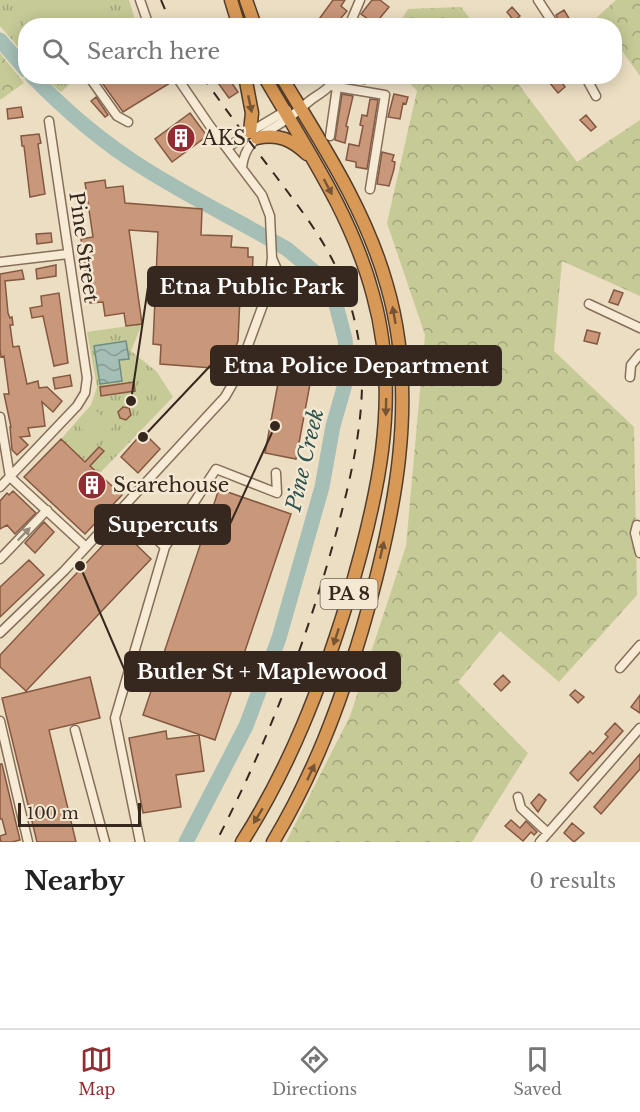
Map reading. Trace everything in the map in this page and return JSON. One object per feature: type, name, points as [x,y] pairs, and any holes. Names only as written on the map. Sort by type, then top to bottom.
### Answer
[{"type":"highway","points":[[231,0],[235,18]]},
{"type":"highway","points":[[246,0],[252,18]]},
{"type":"highway","points":[[246,84],[254,135],[288,140],[317,165]]},
{"type":"highway","name":"PA 8","points":[[242,842],[285,766],[329,657],[360,554],[377,486],[384,440],[386,377],[381,327],[374,297],[352,235],[317,165],[269,84]]},
{"type":"highway","name":"PA 8","points":[[273,842],[317,759],[350,668],[386,535],[396,478],[401,427],[402,376],[392,306],[371,238],[350,194],[286,84]]},
{"type":"street","points":[[140,0],[146,18]]},
{"type":"street","points":[[352,18],[360,0]]},
{"type":"street","points":[[538,0],[550,18]]},
{"type":"street","points":[[92,84],[117,116],[128,122]]},
{"type":"street","points":[[0,633],[86,547],[228,393],[244,358],[268,291],[272,257],[271,225],[265,200],[182,84]]},
{"type":"street","points":[[589,84],[596,96]]},
{"type":"street","points":[[227,148],[254,135],[334,86],[385,95],[370,189]]},
{"type":"street","points":[[330,136],[334,86]]},
{"type":"street","name":"Pine Street","points":[[10,477],[77,406],[85,393],[87,378],[49,121]]},
{"type":"street","points":[[242,168],[246,150],[254,135]]},
{"type":"street","points":[[0,262],[68,254]]},
{"type":"street","points":[[268,291],[283,287],[296,287],[279,274],[272,257]]},
{"type":"street","points":[[589,304],[640,328]]},
{"type":"street","points":[[630,377],[631,365],[640,354]]},
{"type":"street","points":[[0,417],[10,477],[86,547]]},
{"type":"street","points":[[140,842],[116,718],[165,546],[216,469],[277,493],[276,472]]},
{"type":"street","points":[[0,487],[10,477]]},
{"type":"street","points":[[122,508],[165,546]]},
{"type":"street","points":[[0,559],[47,510]]},
{"type":"street","points":[[637,525],[635,533],[640,553]]},
{"type":"street","points":[[620,668],[640,645]]},
{"type":"street","points":[[0,721],[28,842]]},
{"type":"street","points":[[540,842],[640,728]]},
{"type":"street","points":[[75,730],[105,842]]},
{"type":"street","points":[[518,797],[520,808],[548,833]]},
{"type":"green space","points":[[0,0],[129,0],[134,16],[134,18],[18,18],[18,47],[0,26]]},
{"type":"green space","points":[[25,0],[91,0],[110,18],[19,18],[12,8]]},
{"type":"green space","points":[[616,0],[640,0],[640,76],[622,51],[622,18],[597,17]]},
{"type":"green space","points":[[461,7],[470,18],[402,18],[408,9]]},
{"type":"green space","points":[[0,53],[18,76],[18,84],[23,84],[0,100]]},
{"type":"green space","points":[[51,84],[70,84],[61,92]]},
{"type":"green space","points":[[410,84],[518,84],[577,162],[640,120],[640,296],[562,261],[554,351],[634,427],[637,595],[559,682],[500,631],[458,682],[528,753],[472,842],[286,842],[350,716],[406,546],[425,335],[387,223],[417,91]]},
{"type":"green space","points":[[142,324],[131,351],[157,372],[173,397],[99,474],[61,439],[91,405],[97,387],[87,332]]},
{"type":"green space","points":[[93,408],[102,416],[85,432],[77,424]]},
{"type":"green space","points":[[104,416],[113,424],[113,427],[92,449],[88,449],[80,440]]},
{"type":"water","points":[[126,341],[129,359],[119,360],[122,381],[100,384],[94,346]]},
{"type":"building","points":[[333,0],[345,0],[341,6],[347,11],[341,18],[320,18]]},
{"type":"building","points":[[372,0],[380,0],[389,7],[380,18],[367,18],[361,14]]},
{"type":"building","points":[[512,7],[520,16],[512,18],[507,12]]},
{"type":"building","points":[[564,10],[569,18],[558,18],[556,15]]},
{"type":"building","points":[[103,84],[168,84],[123,112]]},
{"type":"building","points":[[219,84],[232,84],[238,92],[229,98]]},
{"type":"building","points":[[551,84],[563,84],[565,87],[558,93]]},
{"type":"building","points":[[342,94],[353,96],[346,126],[348,127],[345,143],[335,140]]},
{"type":"building","points":[[394,94],[408,97],[406,104],[403,103],[400,119],[388,117]]},
{"type":"building","points":[[96,97],[108,115],[105,117],[91,101]]},
{"type":"building","points":[[370,99],[378,100],[367,169],[356,167],[356,162],[346,160],[349,144],[359,146],[363,126],[360,125],[362,115],[367,116]]},
{"type":"building","points":[[21,107],[23,117],[8,119],[7,109]]},
{"type":"building","name":"AKS","points":[[190,113],[207,136],[172,162],[155,139]]},
{"type":"building","points":[[586,115],[596,127],[591,131],[580,120]]},
{"type":"building","points":[[39,134],[41,143],[38,144],[45,194],[30,197],[21,136]]},
{"type":"building","points":[[382,152],[394,155],[392,161],[395,162],[394,169],[389,186],[377,184]]},
{"type":"building","points":[[105,180],[106,188],[123,186],[125,203],[202,209],[201,235],[232,236],[231,247],[248,248],[248,257],[253,257],[251,299],[240,298],[238,341],[231,359],[225,361],[225,369],[160,364],[161,345],[153,344],[158,232],[129,230],[142,324],[126,326],[124,313],[105,316],[103,302],[90,303],[81,239],[93,237],[85,183]]},
{"type":"building","points":[[51,233],[52,242],[37,244],[36,234]]},
{"type":"building","points":[[56,265],[56,276],[37,279],[36,269]]},
{"type":"building","points":[[22,270],[24,279],[5,281],[8,313],[10,318],[12,317],[13,325],[10,325],[13,347],[19,346],[27,384],[38,381],[39,388],[47,387],[62,401],[53,412],[42,402],[45,426],[28,428],[30,436],[20,437],[28,445],[17,455],[12,450],[11,427],[4,394],[9,394],[4,356],[1,357],[0,349],[0,274]]},
{"type":"building","points":[[614,290],[623,293],[618,305],[609,302]]},
{"type":"building","points":[[59,293],[68,363],[54,366],[43,316],[32,318],[30,308],[42,306],[41,296]]},
{"type":"building","points":[[587,330],[600,333],[597,344],[584,341]]},
{"type":"building","points":[[284,351],[315,357],[296,459],[265,453]]},
{"type":"building","points":[[70,375],[72,386],[55,389],[53,378]]},
{"type":"building","points":[[134,382],[135,391],[101,396],[100,387]]},
{"type":"building","points":[[123,407],[129,408],[131,415],[126,420],[120,418],[118,412]]},
{"type":"building","points":[[143,432],[160,449],[138,473],[121,457]]},
{"type":"building","points":[[61,439],[85,462],[99,447],[104,451],[90,466],[122,495],[85,534],[24,477]]},
{"type":"building","points":[[219,489],[291,514],[215,740],[143,715]]},
{"type":"building","points":[[13,491],[36,513],[15,534],[7,525],[0,529],[0,501],[7,493],[9,495]]},
{"type":"building","points":[[44,522],[54,532],[35,553],[25,543]]},
{"type":"building","points":[[119,528],[151,559],[26,691],[0,667],[0,655]]},
{"type":"building","points":[[29,560],[44,575],[0,617],[0,587]]},
{"type":"building","points":[[503,675],[510,682],[501,691],[494,684]]},
{"type":"building","points":[[90,677],[100,718],[49,730],[76,842],[37,842],[2,698]]},
{"type":"building","points":[[575,690],[584,697],[578,703],[570,695]]},
{"type":"building","points":[[640,695],[640,713],[631,707]]},
{"type":"building","points":[[615,723],[623,731],[578,781],[570,773],[590,751],[593,754],[608,737],[605,734]]},
{"type":"building","points":[[166,731],[167,739],[199,735],[204,771],[176,775],[181,807],[143,813],[129,738]]},
{"type":"building","points":[[640,754],[640,769],[601,814],[594,807]]},
{"type":"building","points":[[0,764],[2,764],[20,840],[12,842],[1,842],[0,838],[6,834],[2,819],[0,819]]},
{"type":"building","points":[[539,794],[546,800],[538,812],[531,803]]},
{"type":"building","points":[[511,820],[520,828],[526,821],[537,832],[534,835],[531,832],[523,841],[505,826]]},
{"type":"building","points":[[572,823],[584,833],[574,842],[564,833]]},
{"type":"waterway","name":"Pine Creek","points":[[0,40],[18,61]]},
{"type":"waterway","name":"Pine Creek","points":[[40,84],[84,125],[127,157],[178,189],[287,249],[317,274],[335,301],[345,339],[347,361],[345,384],[333,426],[322,487],[279,638],[246,726],[186,842]]},
{"type":"railway","points":[[161,0],[169,18]]},
{"type":"railway","points":[[208,84],[302,212],[335,264],[353,313],[362,374],[358,432],[352,470],[327,567],[270,727],[216,842]]},
{"type":"place","name":"AKS","points":[[181,138]]},
{"type":"place","name":"Etna Public Park","points":[[131,401]]},
{"type":"place","name":"Supercuts","points":[[275,426]]},
{"type":"place","name":"Etna Police Department","points":[[143,437]]},
{"type":"place","name":"Scarehouse","points":[[92,485]]},
{"type":"place","name":"Butler St + Maplewood","points":[[80,566]]}]
